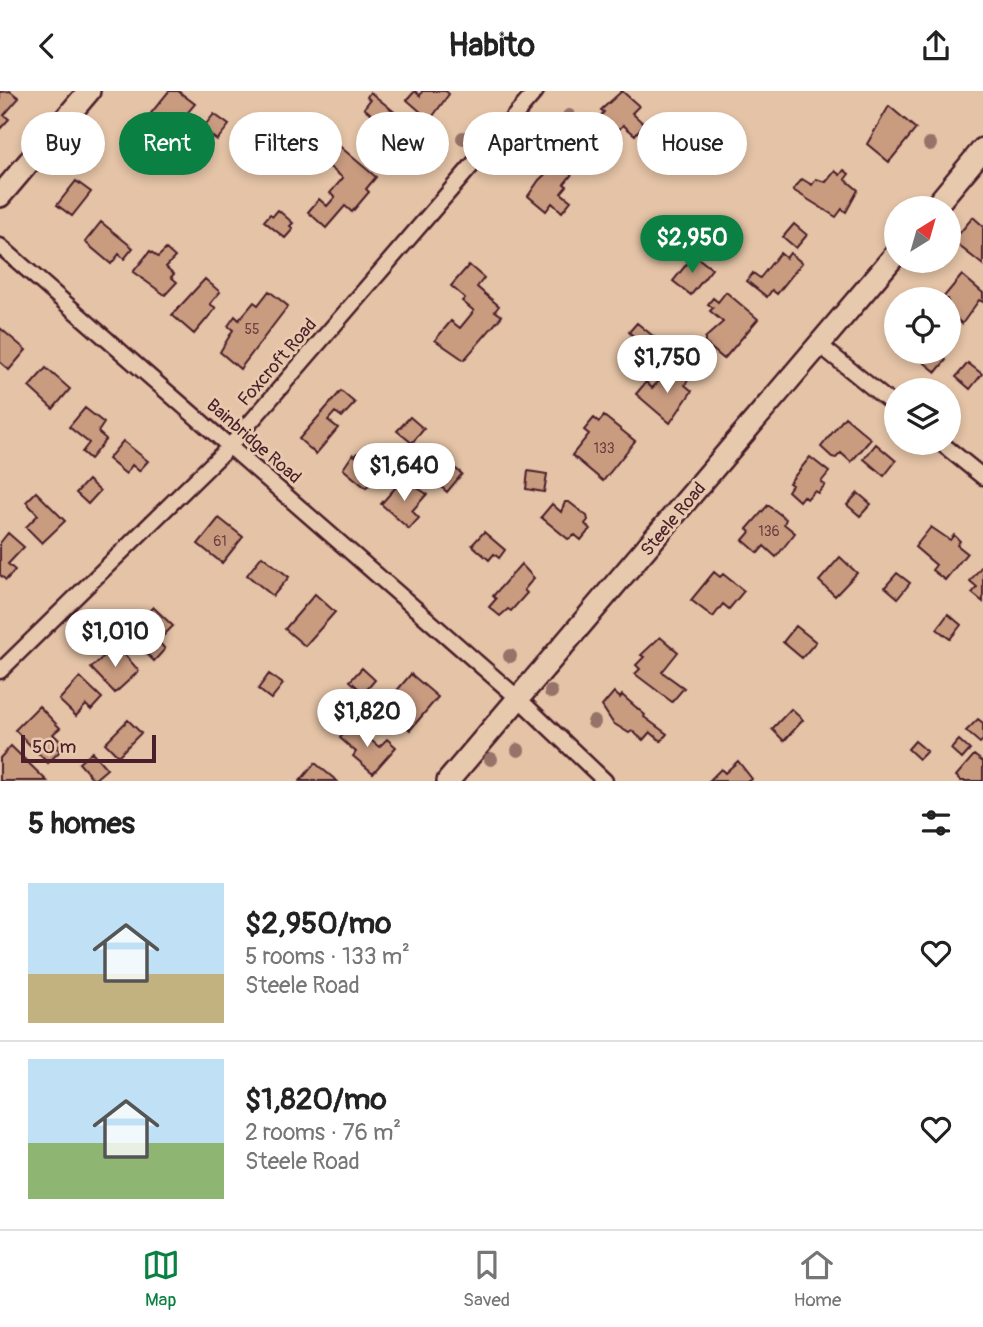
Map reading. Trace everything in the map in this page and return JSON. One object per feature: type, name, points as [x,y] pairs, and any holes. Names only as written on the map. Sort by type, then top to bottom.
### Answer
[{"type":"street","points":[[0,195],[89,91]]},
{"type":"street","name":"Foxcroft Road","points":[[0,671],[230,446],[536,91]]},
{"type":"street","points":[[944,196],[983,149]]},
{"type":"street","name":"Bainbridge Road","points":[[0,246],[519,699],[605,781]]},
{"type":"street","name":"Steele Road","points":[[448,781],[821,346],[884,269]]},
{"type":"street","points":[[821,346],[884,397]]},
{"type":"street","points":[[956,455],[983,477]]},
{"type":"building","points":[[10,91],[19,98],[4,115],[9,119],[0,129],[0,92]]},
{"type":"building","points":[[169,91],[178,91],[195,104],[188,112],[152,112]]},
{"type":"building","points":[[415,91],[420,96],[422,91],[446,91],[449,94],[436,112],[421,112],[407,100]]},
{"type":"building","points":[[622,91],[639,106],[632,113],[637,118],[637,133],[635,135],[623,125],[623,112],[601,110]]},
{"type":"building","points":[[370,92],[394,112],[369,112],[364,108],[370,100],[367,97]]},
{"type":"building","points":[[889,106],[916,129],[889,162],[867,144]]},
{"type":"building","points":[[215,115],[229,125],[217,140],[215,139]]},
{"type":"building","points":[[342,148],[356,160],[356,175],[376,177],[366,189],[369,192],[352,212],[345,206],[326,228],[308,212],[319,199],[327,206],[335,197],[330,193],[343,178],[339,175],[342,175]]},
{"type":"building","points":[[844,170],[849,174],[845,179],[858,190],[846,212],[842,209],[836,217],[793,190],[802,179],[812,185],[816,179],[826,182],[835,171],[840,175]]},
{"type":"building","points":[[544,175],[571,175],[561,193],[571,201],[562,212],[552,203],[546,211],[528,196]]},
{"type":"building","points":[[76,181],[91,192],[72,216],[57,205]]},
{"type":"building","points":[[278,210],[293,223],[290,226],[293,229],[285,238],[264,221]]},
{"type":"building","points":[[973,217],[983,226],[983,265],[961,247],[961,231]]},
{"type":"building","points":[[101,222],[133,248],[124,259],[119,254],[111,264],[85,242]]},
{"type":"building","points":[[794,224],[807,235],[796,248],[783,237]]},
{"type":"building","points":[[166,249],[175,257],[166,267],[174,274],[171,277],[177,282],[165,295],[133,272],[150,251],[158,257]]},
{"type":"building","points":[[780,253],[786,258],[790,253],[802,263],[777,294],[772,290],[767,297],[747,281],[753,273],[760,278]]},
{"type":"building","points":[[694,255],[712,269],[691,295],[673,281]]},
{"type":"building","points":[[469,265],[484,278],[477,287],[499,306],[495,311],[502,316],[464,360],[435,340],[451,321],[460,328],[474,311],[462,301],[465,298],[451,286]]},
{"type":"building","points":[[962,275],[983,293],[983,302],[979,300],[962,324],[961,287],[952,287]]},
{"type":"building","points":[[205,279],[220,292],[210,304],[216,308],[194,334],[172,315]]},
{"type":"building","points":[[269,291],[288,306],[240,369],[220,352],[233,330],[228,326],[235,316],[239,320],[254,302],[258,305]]},
{"type":"building","points":[[726,292],[758,319],[724,359],[705,343],[705,338],[723,322],[710,311],[713,308],[708,304],[713,298],[718,302]]},
{"type":"building","points":[[637,323],[658,340],[644,355],[629,340],[633,336],[629,332]]},
{"type":"building","points":[[0,328],[26,350],[9,370],[0,362]]},
{"type":"building","points":[[968,363],[982,374],[970,389],[961,378],[956,377]]},
{"type":"building","points":[[926,364],[943,364],[936,372]]},
{"type":"building","points":[[46,368],[70,389],[53,409],[29,387]]},
{"type":"building","points":[[670,370],[679,378],[683,373],[689,378],[685,385],[692,391],[670,423],[636,394],[646,382],[652,388]]},
{"type":"building","points":[[341,391],[355,403],[342,417],[335,412],[328,420],[338,428],[316,454],[299,439]]},
{"type":"building","points":[[85,408],[104,423],[98,432],[106,439],[90,459],[82,452],[89,443],[69,427]]},
{"type":"building","points":[[604,416],[635,441],[603,481],[572,455],[589,434],[584,430],[594,418],[599,422]]},
{"type":"building","points":[[410,417],[424,429],[412,443],[397,431]]},
{"type":"building","points":[[845,417],[871,439],[851,462],[841,453],[836,458],[832,457],[821,447]]},
{"type":"building","points":[[123,441],[148,461],[139,471],[132,465],[126,474],[108,459]]},
{"type":"building","points":[[876,444],[884,451],[884,455],[889,455],[896,461],[884,476],[864,459]]},
{"type":"building","points":[[362,449],[377,462],[366,476],[372,481],[366,488],[343,469],[353,454],[355,456]]},
{"type":"building","points":[[810,457],[829,472],[821,482],[825,485],[818,493],[814,491],[807,499],[803,496],[799,501],[788,491],[792,485],[789,483]]},
{"type":"building","points":[[446,461],[462,474],[447,492],[432,479]]},
{"type":"building","points":[[528,471],[547,474],[544,492],[526,489]]},
{"type":"building","points":[[403,479],[427,494],[412,511],[419,518],[409,529],[381,504]]},
{"type":"building","points":[[88,480],[100,491],[88,504],[76,493]]},
{"type":"building","points":[[36,492],[65,521],[42,543],[26,527],[38,515],[26,502]]},
{"type":"building","points":[[858,493],[871,504],[860,516],[847,505]]},
{"type":"building","points":[[565,502],[569,502],[587,516],[585,524],[590,529],[581,540],[575,535],[568,539],[541,517],[552,504],[561,512]]},
{"type":"building","points":[[768,505],[786,519],[784,524],[795,533],[776,557],[764,546],[758,553],[743,540],[750,532],[747,529]]},
{"type":"building","points":[[219,518],[243,537],[222,563],[198,544]]},
{"type":"building","points":[[931,527],[950,540],[954,535],[960,541],[957,545],[967,553],[945,580],[932,570],[936,565],[915,547]]},
{"type":"building","points":[[484,532],[505,550],[499,558],[494,554],[489,560],[472,545]]},
{"type":"building","points":[[8,533],[24,547],[8,564],[15,570],[6,580],[0,575],[0,543]]},
{"type":"building","points":[[262,556],[289,577],[273,596],[247,575]]},
{"type":"building","points":[[840,557],[857,573],[835,596],[819,581]]},
{"type":"building","points":[[521,564],[534,578],[524,590],[527,593],[511,611],[508,609],[500,616],[489,607],[496,599],[493,596]]},
{"type":"building","points":[[982,566],[983,602],[972,593],[977,587],[970,581]]},
{"type":"building","points":[[714,572],[720,577],[723,574],[744,591],[729,609],[723,604],[713,617],[691,600]]},
{"type":"building","points":[[897,573],[910,583],[898,598],[885,587]]},
{"type":"building","points":[[315,594],[335,612],[305,646],[285,629]]},
{"type":"building","points":[[153,607],[173,626],[158,641],[165,649],[154,661],[127,634]]},
{"type":"building","points":[[948,614],[961,625],[950,639],[937,629]]},
{"type":"building","points":[[796,626],[816,642],[802,658],[783,642]]},
{"type":"building","points":[[660,637],[678,652],[662,672],[684,688],[672,702],[635,674],[640,669],[636,665],[644,657],[641,655]]},
{"type":"building","points":[[116,645],[139,671],[115,693],[91,668]]},
{"type":"building","points":[[362,668],[375,680],[364,693],[350,681]]},
{"type":"building","points":[[269,674],[283,684],[271,699],[258,689]]},
{"type":"building","points":[[411,674],[438,697],[410,730],[396,718],[407,705],[394,694]]},
{"type":"building","points":[[80,677],[102,698],[91,710],[86,705],[76,716],[59,700]]},
{"type":"building","points":[[614,692],[620,698],[622,695],[645,715],[644,717],[667,734],[661,741],[650,732],[643,740],[632,731],[629,733],[613,723],[602,706]]},
{"type":"building","points":[[361,705],[376,716],[365,729],[351,718]]},
{"type":"building","points":[[39,706],[60,728],[53,734],[62,743],[57,748],[60,751],[48,763],[15,730]]},
{"type":"building","points":[[791,709],[803,720],[784,741],[772,729]]},
{"type":"building","points":[[978,719],[983,723],[983,740],[980,743],[966,731]]},
{"type":"building","points":[[128,720],[141,733],[118,756],[105,743]]},
{"type":"building","points":[[352,724],[379,747],[387,739],[396,747],[373,773],[353,756],[356,752],[340,738]]},
{"type":"building","points":[[959,740],[970,750],[962,759],[951,749]]},
{"type":"building","points":[[915,741],[927,751],[919,759],[908,749]]},
{"type":"building","points":[[11,746],[47,781],[0,781],[0,758]]},
{"type":"building","points":[[92,752],[107,769],[94,780],[79,763]]},
{"type":"building","points":[[974,755],[983,762],[983,781],[961,781],[956,776]]},
{"type":"building","points":[[738,761],[752,779],[750,781],[709,781],[721,769],[725,773]]},
{"type":"building","points":[[315,763],[337,781],[300,781]]}]
